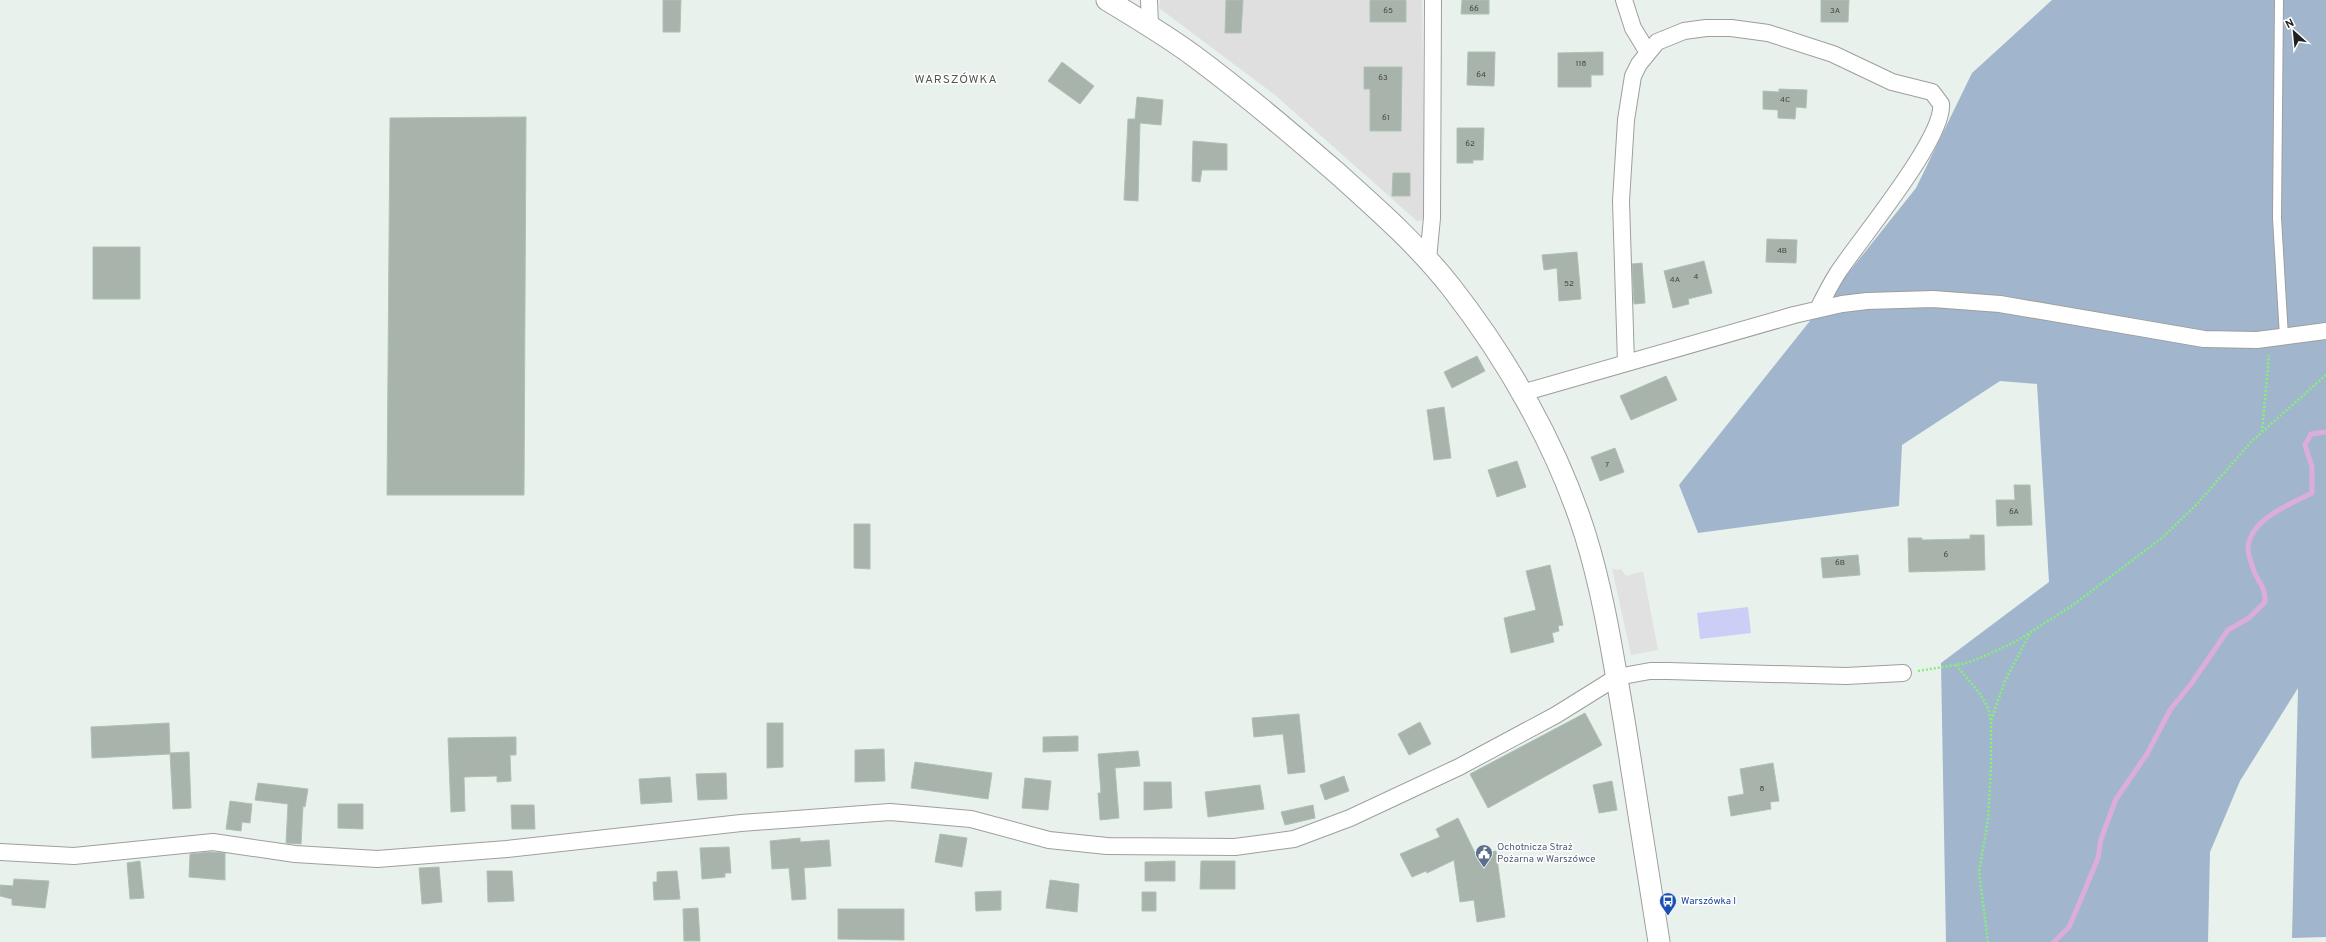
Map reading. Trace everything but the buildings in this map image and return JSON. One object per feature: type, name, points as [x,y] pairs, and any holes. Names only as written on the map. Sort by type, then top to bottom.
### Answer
[{"type":"street","points":[[1107,0],[1150,26],[1210,68],[1292,134],[1361,195],[1428,259],[1451,286],[1478,323],[1522,393],[1545,437],[1567,485],[1584,532],[1598,580],[1617,677],[1659,942]]},
{"type":"street","points":[[1149,0],[1150,26]]},
{"type":"street","points":[[1428,259],[1432,218],[1433,0]]},
{"type":"street","points":[[1624,0],[1634,28],[1647,51]]},
{"type":"street","points":[[1626,364],[1621,242],[1622,167],[1629,94],[1638,64],[1647,51],[1664,38],[1684,31],[1718,28],[1748,29],[1822,50],[1892,82],[1932,92],[1938,98],[1942,111],[1935,132],[1902,183],[1837,274],[1818,309]]},
{"type":"street","points":[[1522,393],[1818,309],[1842,304],[1898,299],[1966,300],[2035,309],[2204,339],[2229,340],[2278,338],[2326,331]]},
{"type":"street","points":[[0,852],[74,856],[213,842],[294,854],[377,859],[507,849],[742,823],[890,812],[972,819],[1049,840],[1107,846],[1235,847],[1294,839],[1350,818],[1459,767],[1556,715],[1617,677],[1650,671],[1668,670],[1846,676],[1903,673]]},
{"type":"lane","points":[[2278,338],[2277,218],[2279,0]]},
{"type":"path","points":[[2262,432],[2278,338]]},
{"type":"path","points":[[1903,673],[1956,665],[1988,655],[2030,633],[2073,605],[2163,537],[2181,521],[2262,432],[2326,376]]},
{"type":"path","points":[[1991,721],[2005,681],[2030,633]]},
{"type":"path","points":[[1956,665],[1980,694],[1988,708],[1991,721],[1991,767],[1988,820],[1979,872],[1988,942]]},
{"type":"shaded area","points":[[1160,0],[1422,0],[1425,220],[1417,221],[1275,95],[1159,8]]},
{"type":"shaded area","points":[[2052,0],[2326,0],[2326,937],[2292,938],[2298,688],[2240,781],[2210,852],[2208,942],[1946,942],[1941,663],[2049,582],[2037,384],[2000,381],[1902,445],[1899,506],[1698,533],[1679,485],[1916,188],[1972,73]]},
{"type":"shaded area","points":[[1612,568],[1616,570],[1621,569],[1626,576],[1643,571],[1658,650],[1631,655]]},
{"type":"shaded area","points":[[1748,607],[1751,633],[1700,639],[1697,613]]},
{"type":"waterway","points":[[2054,942],[2069,927],[2098,858],[2101,839],[2116,799],[2147,754],[2170,710],[2191,684],[2228,630],[2249,618],[2265,602],[2263,588],[2256,576],[2248,553],[2251,537],[2256,528],[2273,514],[2312,493],[2312,467],[2305,445],[2311,434],[2326,432]]},
{"type":"place","name":"Ochotnicza Straż Pożarna w Warszówce","points":[[1484,868]]},
{"type":"place","name":"Warszówka I","points":[[1668,916]]},
{"type":"district","name":"WARSZÓWKA","points":[[956,80]]}]
